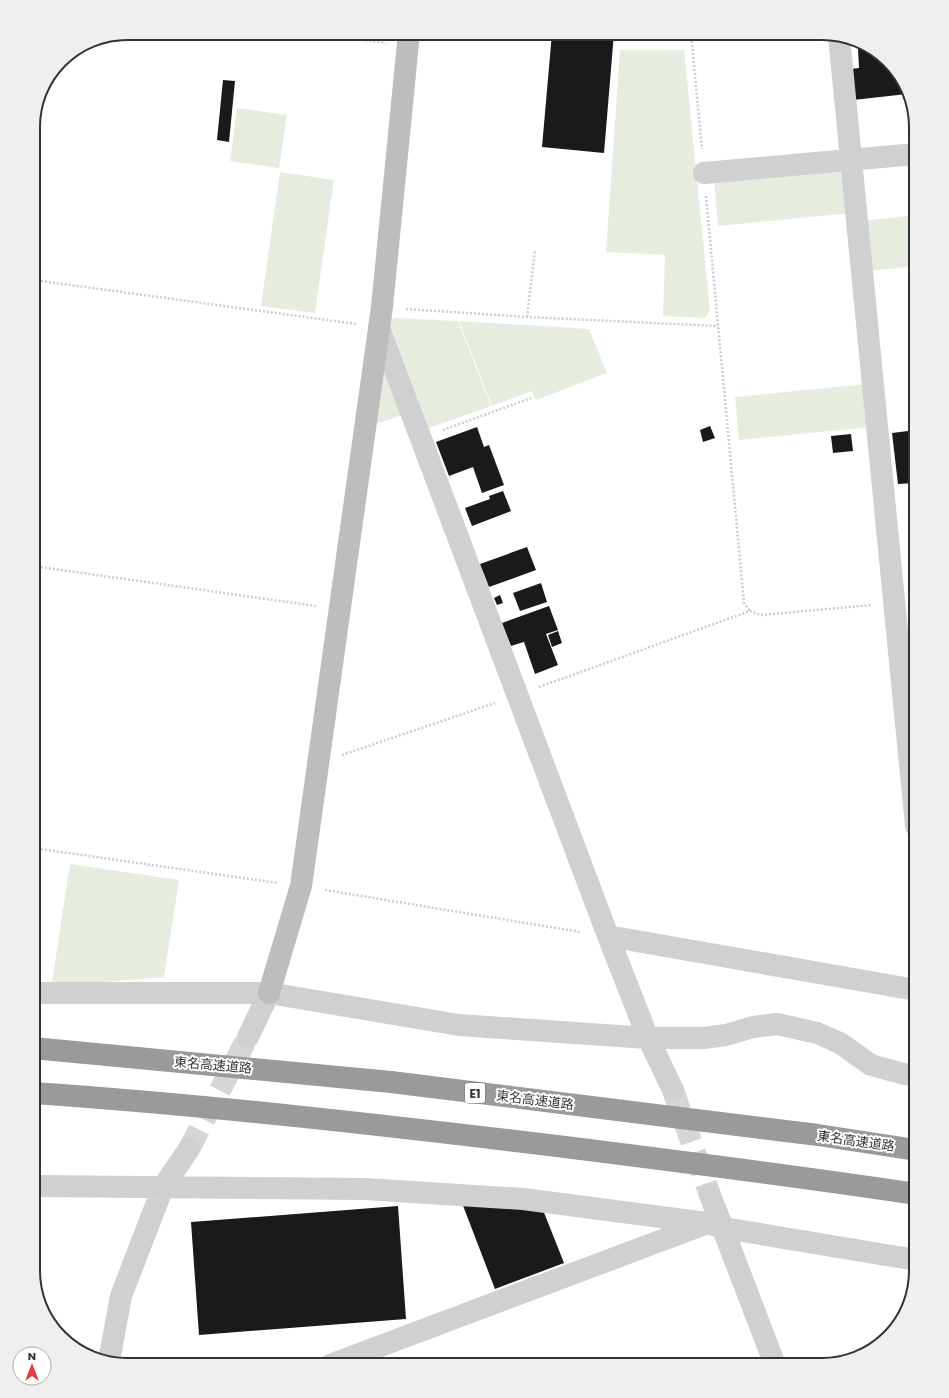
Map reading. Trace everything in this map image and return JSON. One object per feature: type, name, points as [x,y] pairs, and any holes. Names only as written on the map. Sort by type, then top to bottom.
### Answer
[{"type":"highway","name":"東名高速道路","points":[[40,1049],[391,1082],[818,1135],[909,1149]]},
{"type":"highway","points":[[40,1093],[133,1100],[362,1122],[811,1178],[909,1193]]},
{"type":"street","points":[[248,1037],[269,993],[301,886],[380,317],[408,40]]},
{"type":"street","points":[[840,42],[909,755]]},
{"type":"street","points":[[704,173],[909,155]]},
{"type":"street","points":[[380,317],[422,437],[608,936],[648,1038],[673,1090]]},
{"type":"street","points":[[608,936],[909,989]]},
{"type":"street","points":[[40,993],[269,993],[459,1026],[648,1038],[704,1038],[752,1027],[777,1024],[817,1033],[834,1041],[872,1065],[909,1075]]},
{"type":"street","points":[[110,1356],[121,1296],[163,1187],[189,1149]]},
{"type":"street","points":[[40,1186],[366,1189],[508,1198],[716,1226],[909,1259]]},
{"type":"street","points":[[710,1195],[716,1226],[772,1358]]},
{"type":"street","points":[[349,1358],[716,1226]]},
{"type":"path","points":[[692,40],[744,603],[750,612]]},
{"type":"path","points":[[527,317],[535,250]]},
{"type":"path","points":[[40,281],[380,317],[527,317],[718,326]]},
{"type":"path","points":[[422,437],[531,398]]},
{"type":"path","points":[[40,567],[339,609]]},
{"type":"path","points":[[318,763],[750,612],[761,615],[894,603]]},
{"type":"shaded area","points":[[620,50],[684,50],[710,310],[705,318],[663,316],[665,255],[606,252]]},
{"type":"shaded area","points":[[237,108],[287,115],[279,168],[230,161]]},
{"type":"shaded area","points":[[847,166],[851,213],[718,226],[714,179]]},
{"type":"shaded area","points":[[280,172],[334,180],[315,313],[261,306]]},
{"type":"shaded area","points":[[909,216],[909,267],[868,271],[863,221]]},
{"type":"shaded area","points":[[394,318],[458,321],[491,406],[429,428],[389,321]]},
{"type":"shaded area","points":[[459,321],[589,329],[607,373],[536,400],[532,391],[492,406]]},
{"type":"shaded area","points":[[384,364],[402,415],[376,424]]},
{"type":"shaded area","points":[[868,384],[872,427],[739,440],[735,397]]},
{"type":"shaded area","points":[[70,864],[179,880],[164,977],[105,982],[52,983]]},
{"type":"building","points":[[551,40],[613,40],[604,153],[542,147]]},
{"type":"building","points":[[858,49],[866,52],[884,65],[897,83],[902,95],[853,100],[850,69],[859,68]]},
{"type":"building","points":[[223,80],[235,81],[229,142],[217,140]]},
{"type":"building","points":[[710,426],[715,438],[703,442],[700,430]]},
{"type":"building","points":[[477,427],[484,447],[489,445],[504,485],[482,493],[473,467],[449,476],[436,442]]},
{"type":"building","points":[[909,431],[909,483],[898,484],[892,433]]},
{"type":"building","points":[[851,434],[853,451],[833,453],[831,436]]},
{"type":"building","points":[[503,491],[511,511],[472,526],[465,508],[490,499],[489,496]]},
{"type":"building","points":[[527,547],[536,570],[489,587],[480,564]]},
{"type":"building","points":[[541,583],[547,602],[520,611],[513,593]]},
{"type":"building","points":[[500,595],[503,603],[497,605],[494,598]]},
{"type":"building","points":[[549,606],[558,630],[546,634],[558,665],[535,674],[524,642],[530,640],[511,646],[502,623]]},
{"type":"building","points":[[558,631],[562,643],[552,647],[548,635]]},
{"type":"building","points":[[462,1203],[543,1210],[564,1263],[495,1289]]},
{"type":"building","points":[[398,1206],[406,1319],[199,1335],[191,1222]]},
{"type":"tunnel","points":[[189,1149],[248,1037]]},
{"type":"tunnel","points":[[673,1090],[710,1195]]}]
